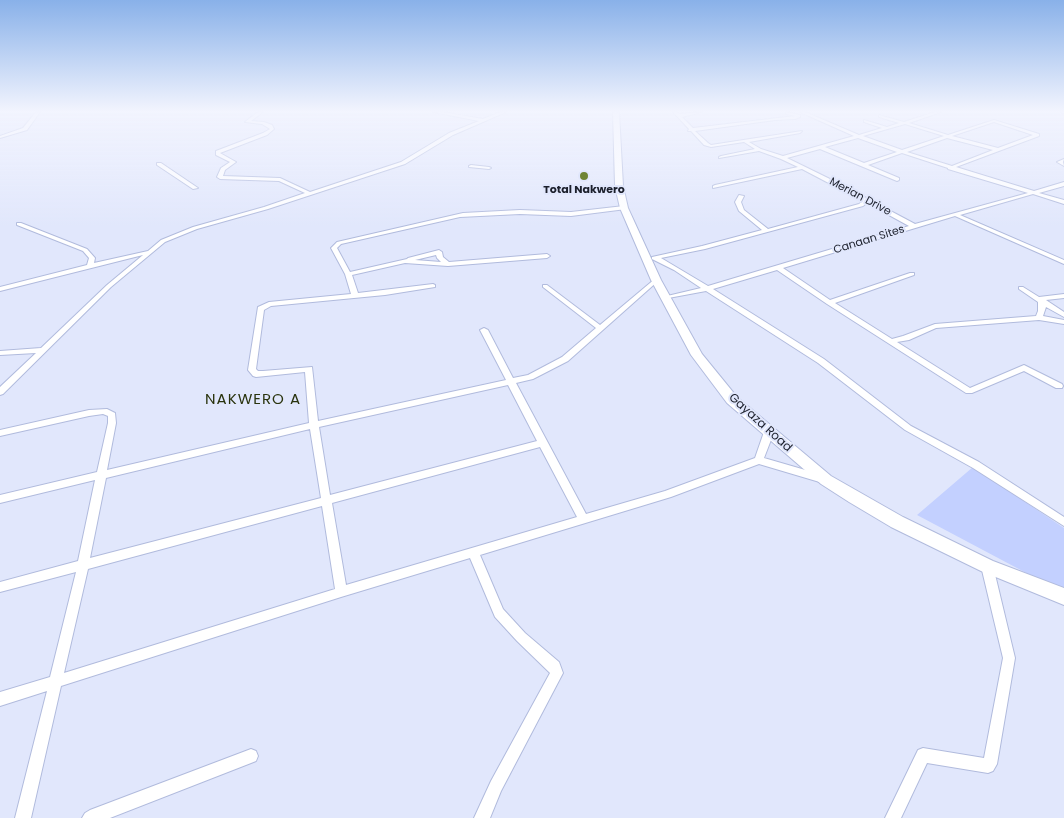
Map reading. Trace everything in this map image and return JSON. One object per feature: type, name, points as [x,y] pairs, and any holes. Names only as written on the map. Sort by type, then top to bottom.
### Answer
[{"type":"main road","name":"Gayaza Road","points":[[618,150],[619,186],[624,208],[651,257],[656,280],[697,355],[732,400],[826,480],[897,522],[987,566],[1064,597]]},
{"type":"street","points":[[223,150],[218,152],[218,154],[234,162],[224,169],[220,177],[280,180],[309,193]]},
{"type":"street","points":[[0,392],[110,286],[163,241],[180,233],[408,161],[425,150]]},
{"type":"street","points":[[721,158],[758,150]]},
{"type":"street","name":"Merian Drive","points":[[760,150],[783,158],[914,226]]},
{"type":"street","points":[[783,158],[809,150]]},
{"type":"street","points":[[828,150],[898,180]]},
{"type":"street","points":[[897,150],[1064,202]]},
{"type":"street","points":[[864,165],[907,150]]},
{"type":"street","points":[[950,168],[999,150]]},
{"type":"street","points":[[1064,160],[1059,162],[1064,165]]},
{"type":"street","points":[[159,164],[195,188]]},
{"type":"street","points":[[471,166],[490,168]]},
{"type":"street","points":[[715,187],[802,168]]},
{"type":"street","name":"Canaan Sites","points":[[665,298],[706,289],[914,226],[1064,184]]},
{"type":"street","points":[[742,196],[738,202],[742,211],[766,230]]},
{"type":"street","points":[[651,257],[703,248],[861,205],[866,201]]},
{"type":"street","points":[[355,296],[348,274],[334,248],[339,243],[462,215],[520,212],[571,214],[624,208]]},
{"type":"street","points":[[956,215],[1064,262]]},
{"type":"street","points":[[19,224],[85,250],[92,258],[90,267]]},
{"type":"street","points":[[0,289],[149,252]]},
{"type":"street","points":[[348,274],[439,252],[440,258],[448,264]]},
{"type":"street","points":[[405,261],[448,264],[547,256]]},
{"type":"street","points":[[651,257],[821,361],[908,428],[976,465],[1064,522]]},
{"type":"street","points":[[778,267],[829,303],[968,391],[1024,368],[1059,386]]},
{"type":"street","points":[[829,303],[912,274]]},
{"type":"street","points":[[0,499],[314,425],[530,377],[565,359],[656,280]]},
{"type":"street","points":[[341,592],[314,425],[309,369],[263,374],[256,374],[252,370],[261,309],[269,304],[433,286]]},
{"type":"street","points":[[545,286],[601,329]]},
{"type":"street","points":[[1021,288],[1064,315]]},
{"type":"street","points":[[1040,318],[1042,298],[1064,296]]},
{"type":"street","points":[[890,342],[906,338],[935,326],[1040,318],[1064,322]]},
{"type":"street","points":[[484,330],[583,518]]},
{"type":"street","points":[[0,353],[43,350]]},
{"type":"street","points":[[0,433],[89,413],[109,412],[112,416],[83,565],[23,818]]},
{"type":"street","points":[[759,460],[769,432]]},
{"type":"street","points":[[0,587],[542,443]]},
{"type":"street","points":[[0,699],[341,592],[474,554],[583,518],[667,494],[759,460],[826,480]]},
{"type":"street","points":[[474,554],[499,613],[557,672],[496,786],[482,818]]},
{"type":"street","points":[[892,818],[903,800],[923,755],[988,766],[990,764],[1009,658],[987,566]]},
{"type":"street","points":[[90,818],[251,756]]},
{"type":"shaded area","points":[[973,467],[1064,528],[1064,593],[917,515]]},
{"type":"place","name":"Total Nakwero","points":[[584,176]]},
{"type":"district","name":"NAKWERO A","points":[[253,400]]}]
